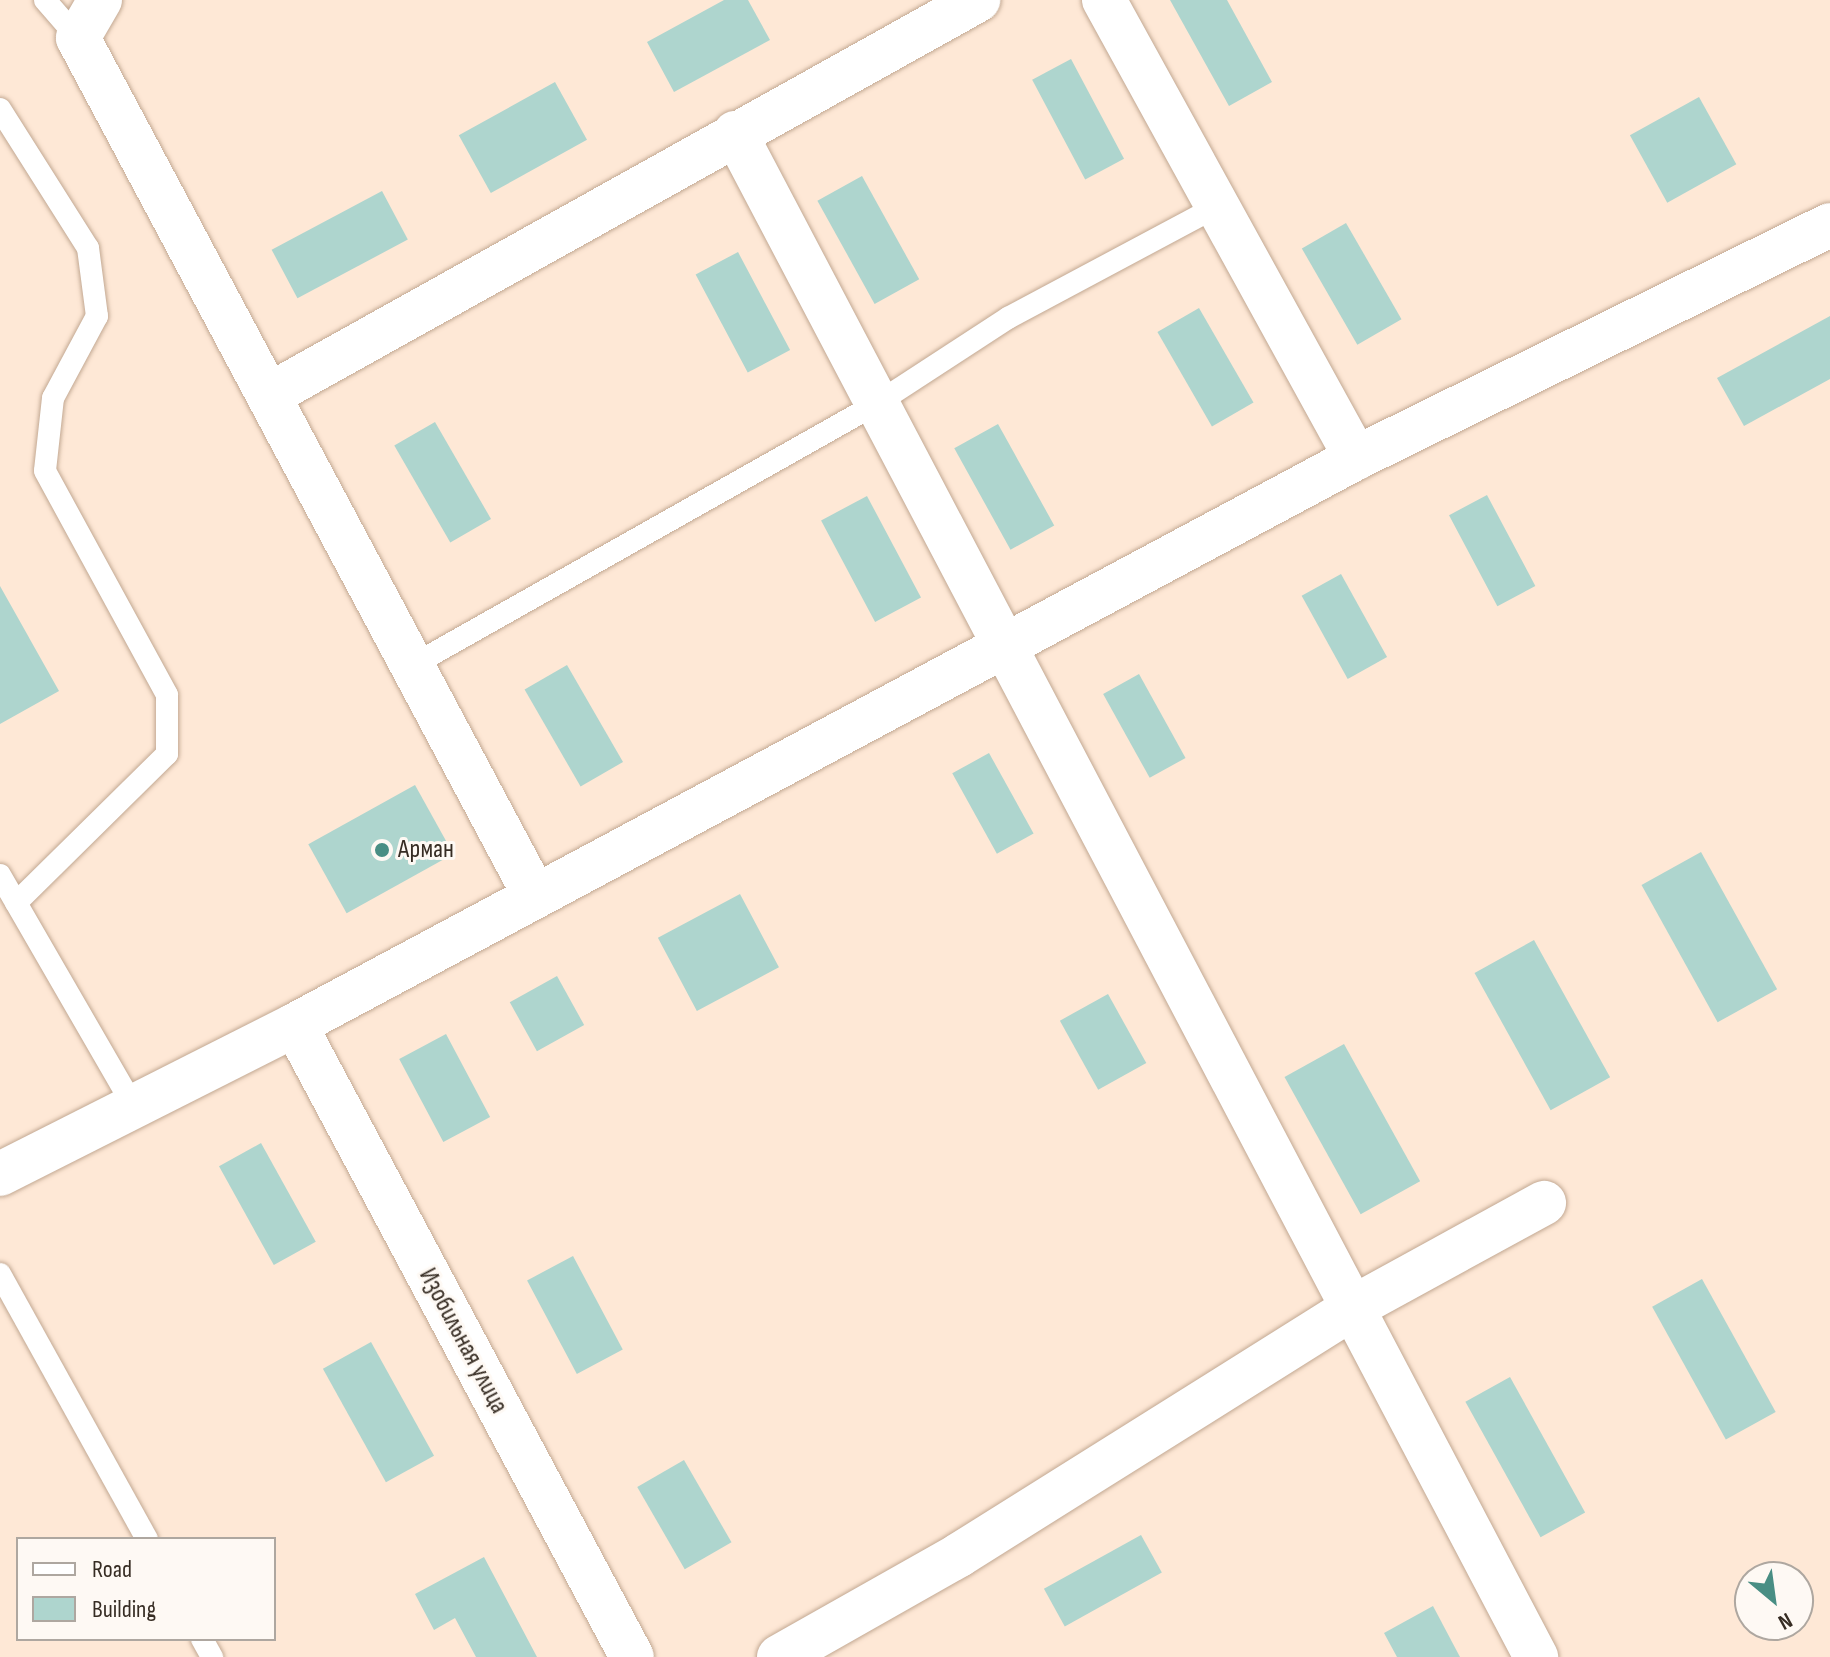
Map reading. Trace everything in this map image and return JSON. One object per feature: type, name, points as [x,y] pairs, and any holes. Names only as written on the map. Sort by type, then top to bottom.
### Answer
[{"type":"street","points":[[100,0],[78,38],[535,896]]},
{"type":"street","points":[[269,395],[978,0]]},
{"type":"street","points":[[1104,0],[1356,458]]},
{"type":"street","points":[[735,133],[1002,647],[1536,1657]]},
{"type":"street","points":[[0,1174],[295,1025],[1356,458],[1830,225]]},
{"type":"street","name":"Изобильная улица","points":[[295,1025],[632,1657]]},
{"type":"street","points":[[779,1657],[959,1555],[1352,1308],[1544,1203]]},
{"type":"lane","points":[[45,0],[78,38]]},
{"type":"lane","points":[[0,109],[88,248],[97,316],[53,398],[45,471],[167,695],[167,754],[16,903]]},
{"type":"lane","points":[[413,665],[876,404],[1008,318],[1218,206]]},
{"type":"lane","points":[[0,875],[134,1107]]},
{"type":"lane","points":[[0,1274],[146,1537]]},
{"type":"building","points":[[724,0],[748,0],[770,40],[674,92],[647,42]]},
{"type":"building","points":[[1170,0],[1227,0],[1272,82],[1229,106]]},
{"type":"building","points":[[1071,59],[1124,159],[1085,179],[1032,80]]},
{"type":"building","points":[[555,82],[587,140],[491,193],[459,135]]},
{"type":"building","points":[[1699,97],[1736,164],[1667,203],[1630,135]]},
{"type":"building","points":[[862,176],[919,279],[875,304],[817,201]]},
{"type":"building","points":[[382,191],[408,240],[297,298],[272,250]]},
{"type":"building","points":[[1346,223],[1402,319],[1357,345],[1302,248]]},
{"type":"building","points":[[738,252],[790,350],[748,373],[696,275]]},
{"type":"building","points":[[1199,308],[1254,402],[1212,426],[1157,332]]},
{"type":"building","points":[[1830,316],[1830,379],[1744,426],[1717,378]]},
{"type":"building","points":[[435,422],[491,519],[450,542],[394,446]]},
{"type":"building","points":[[998,424],[1054,525],[1011,550],[954,448]]},
{"type":"building","points":[[1487,495],[1535,586],[1497,606],[1449,515]]},
{"type":"building","points":[[867,496],[921,598],[875,622],[821,520]]},
{"type":"building","points":[[1341,574],[1387,657],[1348,679],[1302,596]]},
{"type":"building","points":[[0,586],[59,691],[0,724]]},
{"type":"building","points":[[567,665],[623,762],[581,786],[525,690]]},
{"type":"building","points":[[1139,674],[1186,758],[1150,778],[1103,694]]},
{"type":"building","points":[[989,753],[1034,833],[997,854],[952,773]]},
{"type":"building","name":"Арман","points":[[415,785],[453,854],[347,913],[308,844]]},
{"type":"building","points":[[1701,852],[1777,989],[1718,1022],[1642,885]]},
{"type":"building","points":[[740,894],[779,967],[697,1011],[658,938]]},
{"type":"building","points":[[1534,940],[1610,1077],[1551,1110],[1475,973]]},
{"type":"building","points":[[557,976],[584,1025],[537,1051],[510,1002]]},
{"type":"building","points":[[1108,994],[1146,1063],[1098,1090],[1060,1021]]},
{"type":"building","points":[[446,1034],[490,1117],[443,1142],[399,1059]]},
{"type":"building","points":[[1344,1044],[1420,1181],[1361,1214],[1285,1077]]},
{"type":"building","points":[[261,1143],[316,1242],[274,1265],[219,1166]]},
{"type":"building","points":[[573,1256],[623,1350],[577,1374],[527,1280]]},
{"type":"building","points":[[1702,1279],[1776,1412],[1726,1440],[1652,1307]]},
{"type":"building","points":[[371,1342],[434,1456],[386,1482],[323,1369]]},
{"type":"building","points":[[1510,1377],[1585,1513],[1541,1537],[1465,1402]]},
{"type":"building","points":[[684,1460],[732,1542],[685,1569],[637,1487]]},
{"type":"building","points":[[1141,1535],[1162,1573],[1065,1626],[1044,1589]]},
{"type":"building","points":[[484,1557],[537,1657],[476,1657],[455,1618],[434,1630],[415,1594]]},
{"type":"building","points":[[1433,1606],[1460,1657],[1397,1657],[1384,1633]]},
{"type":"place","name":"Арман","points":[[382,850]]}]
